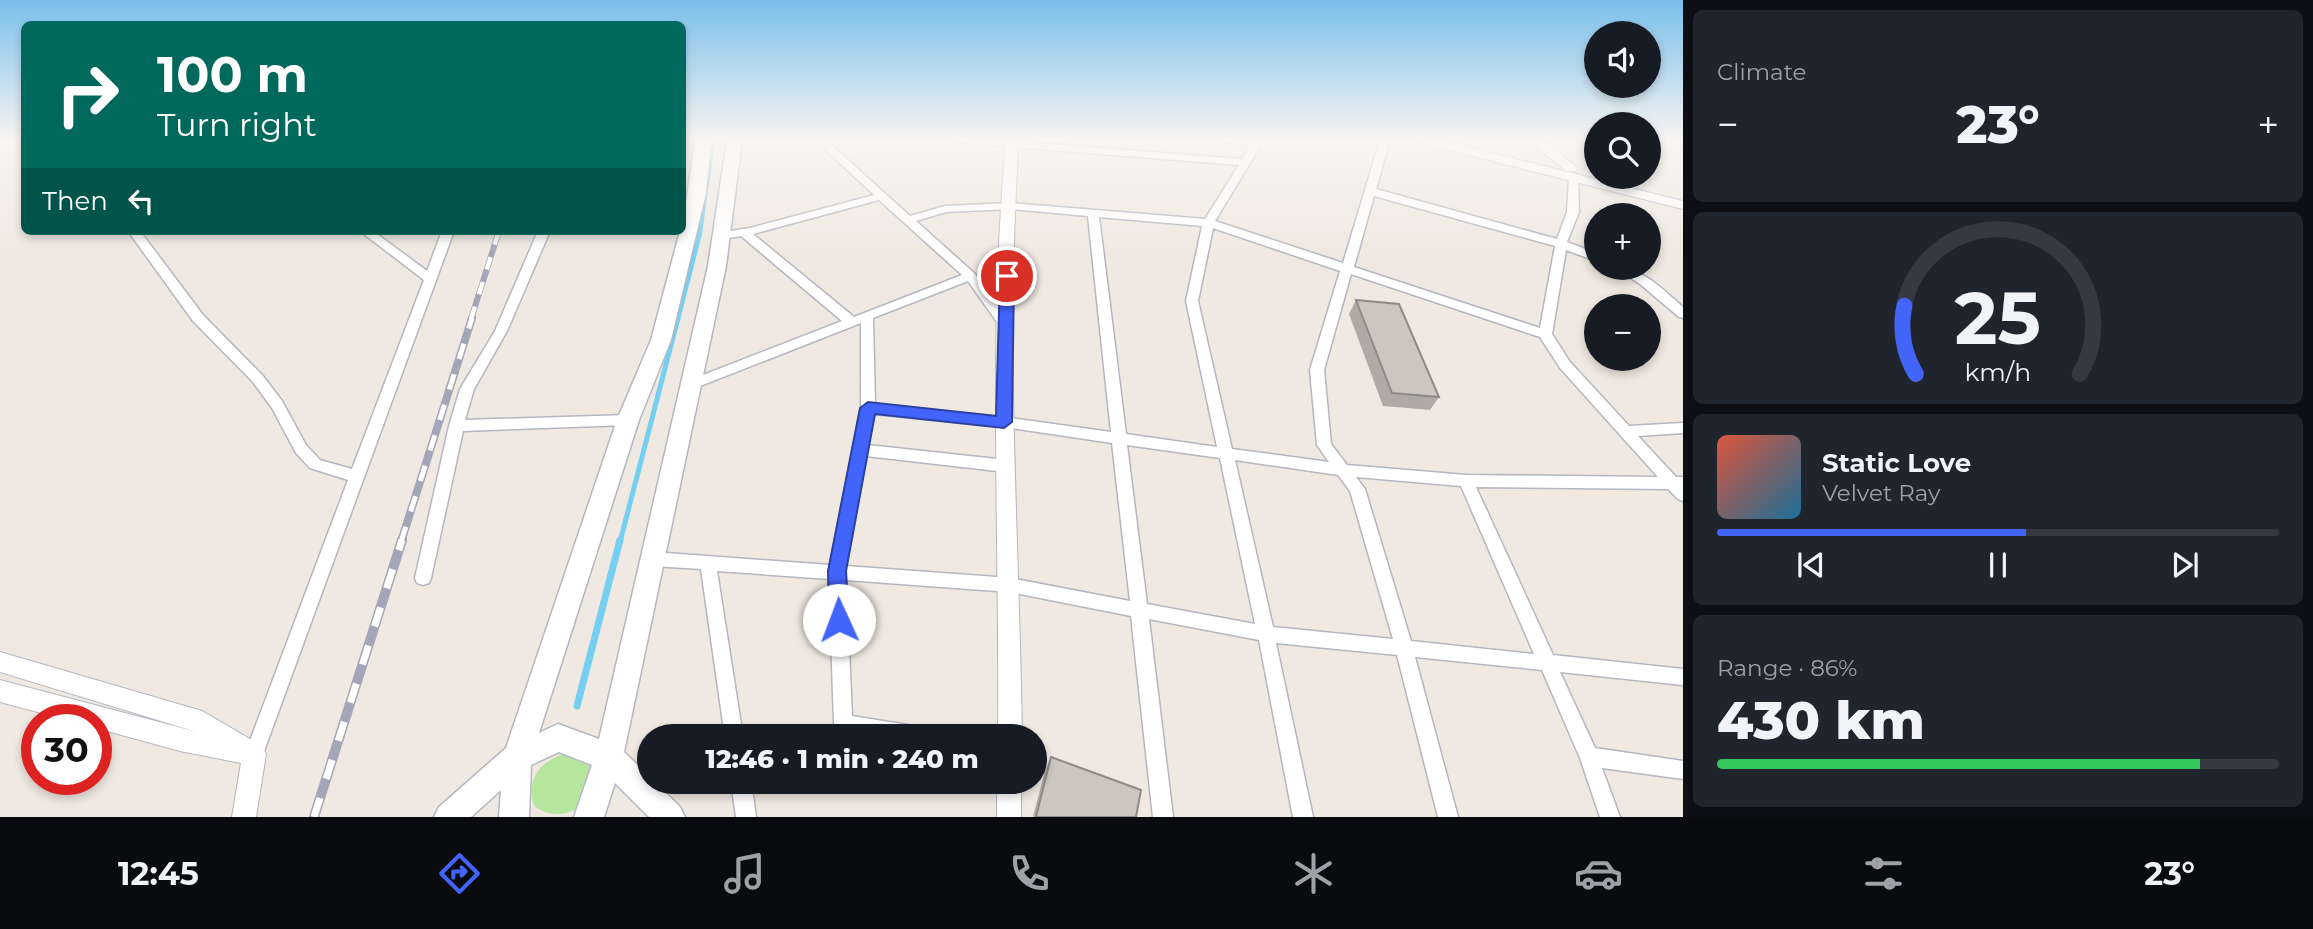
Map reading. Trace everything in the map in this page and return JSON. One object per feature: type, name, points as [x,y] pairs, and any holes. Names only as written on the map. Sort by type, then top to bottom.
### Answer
[{"type":"main road","points":[[514,817],[517,757],[628,420],[661,340],[699,178]]},
{"type":"main road","points":[[589,817],[609,757],[718,266],[732,233],[734,178]]},
{"type":"main road","points":[[449,817],[517,757],[558,738],[609,757],[670,817]]},
{"type":"street","points":[[862,178],[970,276],[1004,322]]},
{"type":"street","points":[[1010,724],[1004,322],[1011,178]]},
{"type":"street","points":[[1236,178],[1208,223],[1192,300],[1266,634],[1303,817]]},
{"type":"street","points":[[1373,178],[1317,370],[1324,445],[1357,489],[1404,648],[1448,817]]},
{"type":"street","points":[[1545,334],[1561,244],[1573,212],[1573,178]]},
{"type":"street","points":[[1593,178],[1683,205]]},
{"type":"street","points":[[1654,189],[1683,196]]},
{"type":"street","points":[[1369,191],[1584,253]]},
{"type":"street","points":[[732,233],[881,196]]},
{"type":"street","points":[[908,220],[945,209],[1011,206],[1208,223],[1545,334],[1565,365],[1626,432],[1678,483],[1683,495]]},
{"type":"street","points":[[1093,213],[1163,817]]},
{"type":"street","points":[[732,233],[859,319]]},
{"type":"street","points":[[137,235],[198,318],[258,379],[278,405],[301,449],[316,464],[356,476]]},
{"type":"street","points":[[371,235],[430,279]]},
{"type":"street","points":[[244,817],[254,754],[446,235]]},
{"type":"street","points":[[423,578],[456,426],[467,389],[501,331],[542,235]]},
{"type":"street","points":[[690,385],[970,276]]},
{"type":"street","points":[[1642,280],[1683,314]]},
{"type":"street","points":[[849,724],[843,723],[837,571],[868,408],[859,319]]},
{"type":"street","points":[[868,408],[1004,422],[1342,470],[1466,481],[1678,483]]},
{"type":"street","points":[[456,426],[628,420]]},
{"type":"street","points":[[1626,432],[1683,428]]},
{"type":"street","points":[[860,450],[1006,466]]},
{"type":"street","points":[[1466,481],[1589,757],[1610,817]]},
{"type":"street","points":[[653,559],[1010,585],[1266,634],[1683,677]]},
{"type":"street","points":[[709,563],[732,724]]},
{"type":"street","points":[[0,663],[202,722],[254,754]]},
{"type":"street","points":[[0,691],[180,740],[254,754]]},
{"type":"street","points":[[1589,757],[1683,770]]},
{"type":"street","points":[[743,794],[746,817]]},
{"type":"street","points":[[1009,794],[1009,817]]},
{"type":"green space","points":[[565,754],[584,758],[594,774],[583,804],[565,813],[547,813],[535,807],[532,798],[533,781],[536,773],[548,761]]},
{"type":"building","points":[[1356,300],[1399,304],[1439,397],[1392,393]]},
{"type":"building","points":[[1051,757],[1141,790],[1136,817],[1036,817],[1042,794],[1047,794],[1047,773]]},
{"type":"waterway","points":[[707,185],[708,178]]},
{"type":"waterway","points":[[678,319],[700,233],[705,195]]},
{"type":"waterway","points":[[620,542],[678,318]]},
{"type":"waterway","points":[[577,706],[620,540]]},
{"type":"railway","points":[[471,319],[498,235]]},
{"type":"railway","points":[[401,542],[472,318]]},
{"type":"railway","points":[[314,817],[402,540]]},
{"type":"route","points":[[839,620],[837,571],[868,408],[1004,422],[1007,276]]}]
